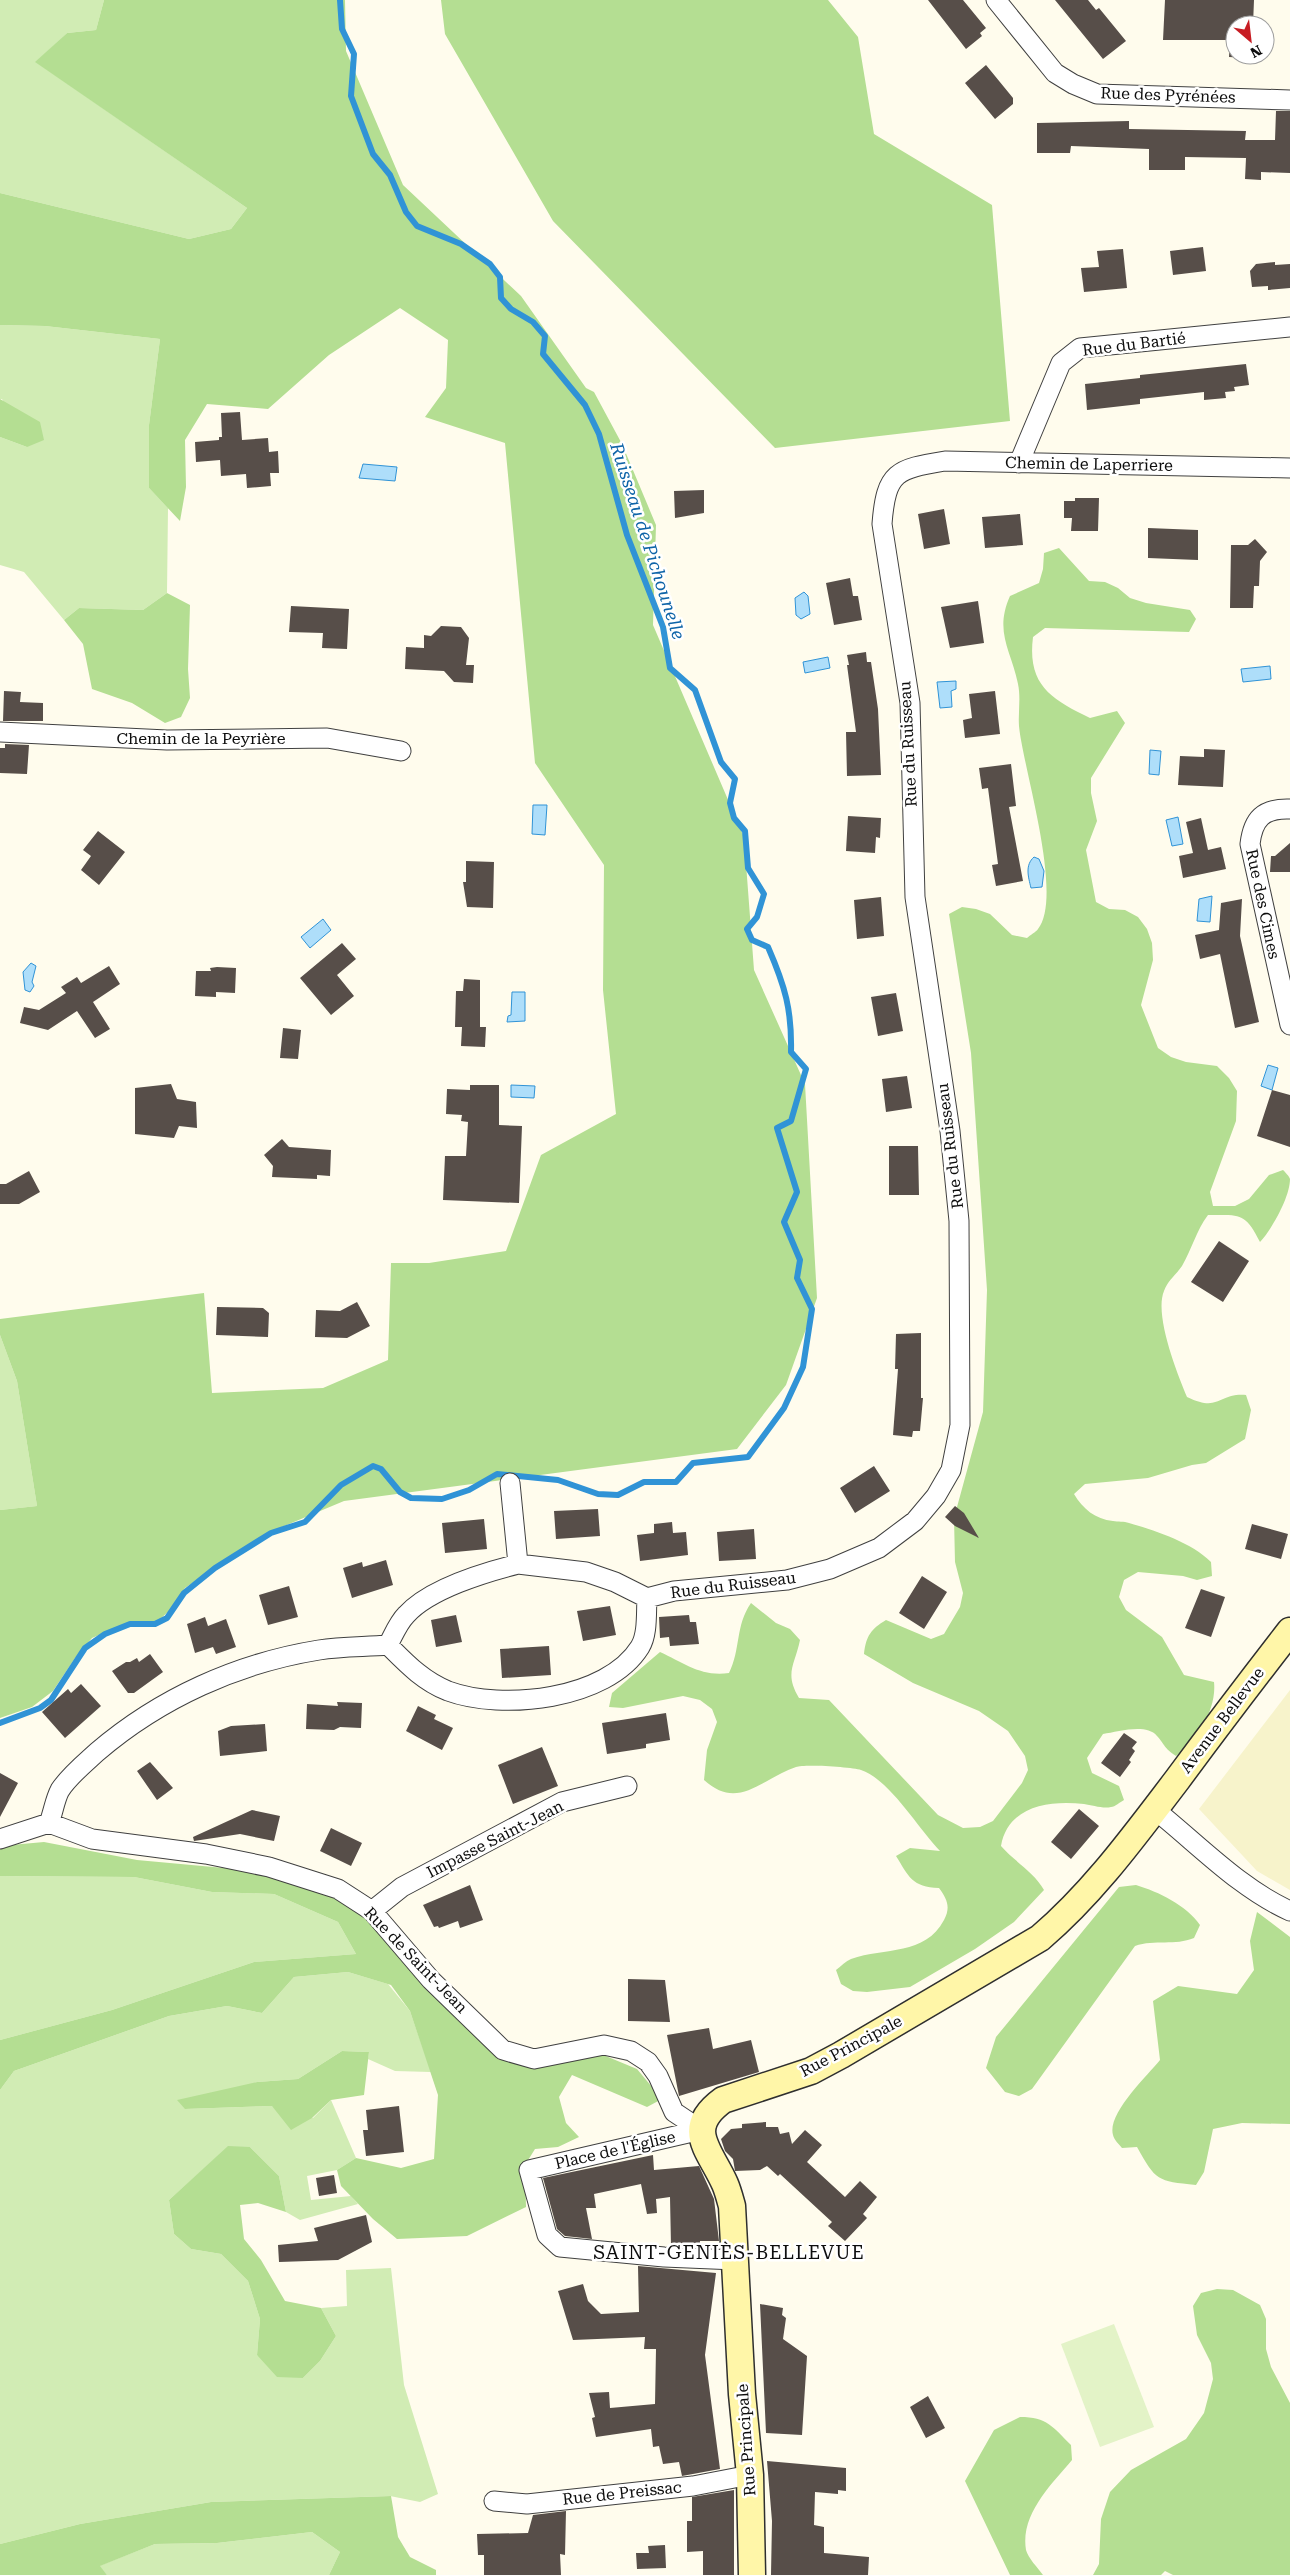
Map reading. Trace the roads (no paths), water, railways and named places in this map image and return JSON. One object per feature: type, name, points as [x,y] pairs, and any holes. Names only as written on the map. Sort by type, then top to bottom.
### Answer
[{"type":"main road","name":"Avenue Bellevue","points":[[1154,1809],[1290,1631]]},
{"type":"main road","name":"Rue Principale","points":[[752,2575],[750,2475],[742,2394],[736,2260],[730,2199],[726,2185],[705,2147],[701,2130],[704,2120],[713,2107],[723,2100],[811,2071],[1040,1938],[1088,1892],[1154,1809]]},
{"type":"street","name":"Rue des Pyrénées","points":[[996,0],[1055,73],[1073,84],[1097,94],[1290,100]]},
{"type":"street","name":"Rue du Bartié","points":[[1019,463],[1061,363],[1080,348],[1290,327]]},
{"type":"street","name":"Chemin de Laperriere","points":[[892,479],[908,467],[945,461],[1290,468]]},
{"type":"street","name":"Rue du Ruisseau","points":[[647,1598],[646,1620],[641,1646],[627,1663],[593,1684],[554,1696],[512,1700],[475,1697],[448,1691],[420,1677],[388,1645],[406,1615],[436,1594],[482,1573],[518,1564],[586,1572],[616,1582],[647,1598],[674,1590],[787,1580],[838,1565],[879,1548],[915,1521],[936,1496],[951,1470],[960,1425],[959,1221],[950,1130],[915,897],[910,703],[882,524],[884,500],[892,479]]},
{"type":"street","name":"Chemin de la Peyrière","points":[[0,732],[166,740],[327,738],[401,751]]},
{"type":"street","name":"Rue des Cimes","points":[[1290,809],[1277,808],[1262,815],[1252,826],[1250,844],[1290,1025]]},
{"type":"street","points":[[510,1483],[518,1564]]},
{"type":"street","points":[[0,1839],[49,1823],[60,1791],[83,1764],[112,1740],[156,1710],[205,1683],[262,1662],[320,1650],[388,1645]]},
{"type":"street","name":"Impasse Saint-Jean","points":[[372,1911],[402,1887],[562,1802],[627,1786]]},
{"type":"street","points":[[1154,1809],[1241,1881],[1276,1905],[1290,1911]]},
{"type":"street","name":"Rue de Saint-Jean","points":[[49,1823],[92,1839],[206,1854],[269,1867],[338,1889],[372,1911],[431,1980],[503,2050],[534,2059],[604,2045],[631,2051],[648,2062],[658,2076],[674,2112],[701,2130]]},
{"type":"street","name":"Place de l'Église","points":[[701,2130],[528,2170],[547,2235],[560,2247],[664,2257],[736,2260]]},
{"type":"street","name":"Rue de Preissac","points":[[494,2501],[527,2504],[693,2486],[750,2475]]},
{"type":"water","points":[[363,464],[397,467],[395,481],[359,478]]},
{"type":"water","points":[[804,592],[808,596],[810,614],[801,619],[796,615],[795,598]]},
{"type":"water","points":[[828,657],[830,668],[805,673],[803,662]]},
{"type":"water","points":[[1270,666],[1271,679],[1243,682],[1241,669]]},
{"type":"water","points":[[956,681],[956,689],[951,691],[952,707],[940,708],[937,682]]},
{"type":"water","points":[[1150,750],[1161,751],[1159,775],[1149,774]]},
{"type":"water","points":[[533,805],[547,805],[545,835],[532,834]]},
{"type":"water","points":[[1178,817],[1183,844],[1172,846],[1166,820]]},
{"type":"water","points":[[1034,857],[1039,859],[1044,871],[1042,887],[1031,888],[1028,867]]},
{"type":"water","points":[[1212,896],[1210,922],[1197,921],[1199,899]]},
{"type":"water","points":[[323,919],[331,930],[310,948],[301,937]]},
{"type":"water","points":[[31,963],[36,966],[32,982],[34,986],[30,992],[25,990],[23,972]]},
{"type":"water","points":[[512,992],[525,992],[525,1021],[507,1022],[508,1016],[511,1015]]},
{"type":"water","points":[[1268,1065],[1278,1068],[1272,1090],[1261,1086]]},
{"type":"water","points":[[511,1085],[535,1086],[534,1098],[511,1097]]},
{"type":"waterway","name":"Ruisseau de Pichounelle","points":[[0,1723],[40,1708],[51,1700],[85,1648],[105,1634],[130,1624],[155,1624],[167,1618],[184,1593],[215,1568],[271,1533],[305,1522],[341,1485],[373,1466],[381,1469],[400,1492],[411,1498],[442,1499],[469,1490],[497,1474],[558,1480],[598,1494],[618,1495],[644,1482],[676,1482],[693,1463],[748,1457],[784,1408],[803,1367],[812,1309],[797,1278],[800,1260],[784,1222],[797,1192],[777,1128],[791,1121],[806,1069],[791,1052],[789,1011],[774,961],[768,947],[752,940],[747,929],[757,917],[764,894],[748,868],[745,831],[734,818],[730,803],[735,779],[721,762],[695,690],[670,668],[663,627],[627,535],[599,434],[585,405],[543,354],[545,336],[533,322],[511,309],[501,298],[500,277],[490,264],[461,244],[417,226],[406,212],[390,175],[373,154],[351,96],[354,54],[342,29],[340,0]]},
{"type":"district","name":"SAINT-GENIÈS-BELLEVUE","points":[[729,2252]]}]
